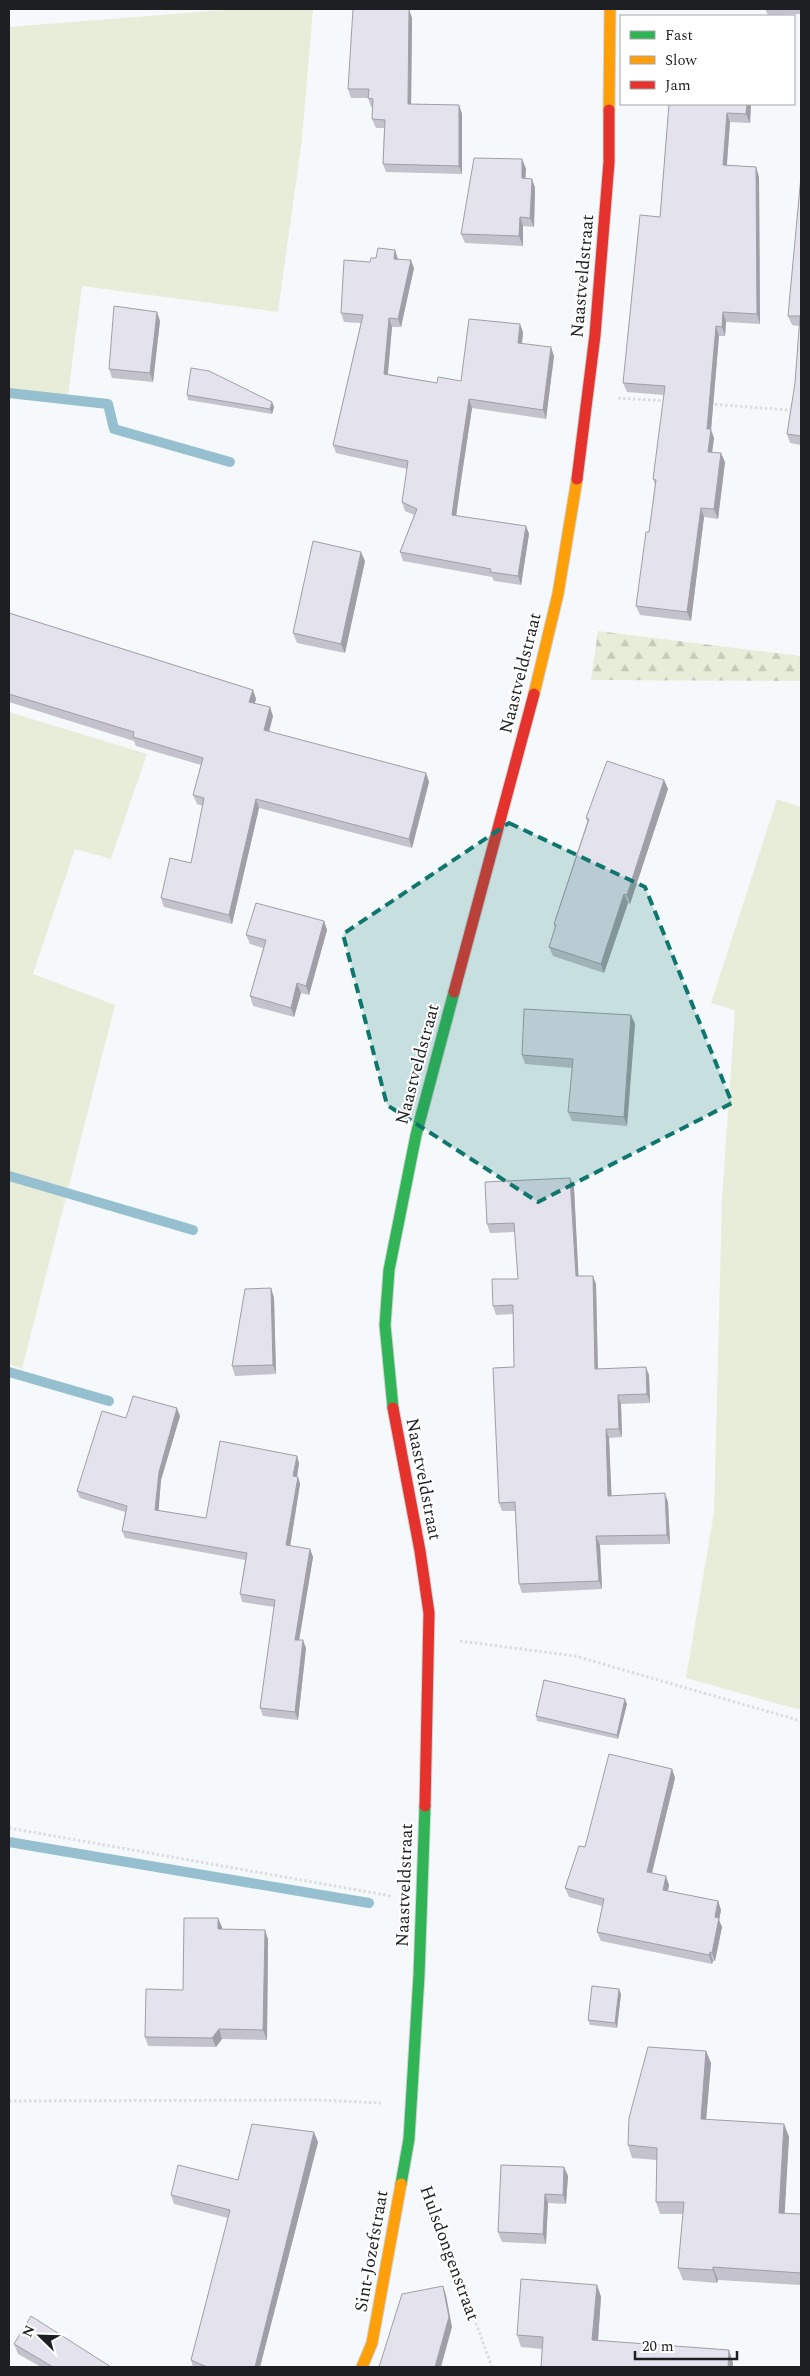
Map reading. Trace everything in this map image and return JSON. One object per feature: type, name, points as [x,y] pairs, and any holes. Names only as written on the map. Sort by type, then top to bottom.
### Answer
[{"type":"street","name":"Naastveldstraat","points":[[409,2139],[421,1901],[429,1613],[420,1551],[397,1435],[389,1381],[385,1325],[389,1270],[416,1136],[533,698],[558,594],[580,459],[595,335],[609,162],[610,9]]},
{"type":"street","name":"Sint-Jozefstraat","points":[[362,2367],[372,2343],[409,2139]]},
{"type":"path","points":[[587,396],[675,402]]},
{"type":"path","points":[[704,404],[801,411]]},
{"type":"path","points":[[429,1636],[575,1656],[801,1721]]},
{"type":"path","points":[[9,1828],[421,1901]]},
{"type":"path","points":[[9,2101],[318,2100],[411,2105]]},
{"type":"path","name":"Hulsdongenstraat","points":[[429,2194],[492,2367]]},
{"type":"highlighted area","points":[[509,823],[645,887],[732,1103],[538,1202],[387,1105],[343,934]]},
{"type":"green space","points":[[236,9],[313,9],[302,139],[278,312],[82,286],[67,403],[9,398],[9,27]]},
{"type":"green space","points":[[598,631],[801,656],[801,681],[591,680]]},
{"type":"green space","points":[[9,712],[147,754],[111,859],[75,849],[33,974],[115,1005],[22,1369],[9,1364]]},
{"type":"green space","points":[[777,799],[801,807],[801,1710],[686,1678],[714,1512],[722,1199],[735,1010],[711,1003]]},
{"type":"building","points":[[353,9],[409,9],[408,104],[459,105],[459,166],[383,164],[385,120],[372,119],[373,99],[368,98],[369,89],[348,89]]},
{"type":"building","points":[[669,105],[747,105],[746,114],[727,113],[723,165],[756,167],[757,314],[723,312],[722,327],[716,326],[707,429],[711,429],[708,452],[721,453],[714,509],[701,508],[687,612],[636,606],[646,532],[649,532],[656,480],[653,479],[665,386],[623,383],[640,215],[660,217]]},
{"type":"building","points":[[474,158],[522,159],[522,178],[532,179],[530,218],[520,217],[519,236],[461,234]]},
{"type":"building","points":[[801,176],[801,436],[787,434],[795,383],[800,316],[788,316]]},
{"type":"building","points":[[378,248],[395,250],[394,259],[411,260],[398,319],[389,318],[384,374],[437,383],[438,377],[461,381],[469,319],[520,324],[518,343],[551,347],[543,410],[469,399],[459,465],[452,515],[526,526],[518,576],[490,572],[491,569],[400,552],[417,509],[402,502],[408,461],[333,445],[363,315],[341,313],[344,260],[370,262],[371,258],[376,258]]},
{"type":"building","points":[[114,306],[157,312],[150,373],[109,369]]},
{"type":"building","points":[[191,368],[209,371],[272,402],[270,409],[187,395]]},
{"type":"building","points":[[313,541],[361,552],[341,644],[293,633]]},
{"type":"building","points":[[9,613],[253,690],[249,702],[270,707],[264,730],[426,773],[409,839],[256,799],[229,915],[161,898],[170,858],[191,863],[204,798],[193,795],[203,758],[133,737],[134,732],[9,694]]},
{"type":"building","points":[[607,761],[664,780],[627,895],[624,894],[601,964],[549,947],[556,925],[554,924],[589,819],[586,818]]},
{"type":"building","points":[[256,903],[324,921],[306,986],[297,983],[291,1008],[250,996],[266,940],[246,935]]},
{"type":"building","points":[[524,1009],[631,1015],[624,1117],[568,1112],[573,1059],[522,1055]]},
{"type":"building","points":[[570,1178],[576,1276],[593,1276],[595,1369],[646,1367],[647,1394],[618,1395],[619,1429],[606,1429],[608,1496],[665,1493],[667,1535],[596,1536],[599,1581],[519,1584],[515,1502],[499,1503],[493,1368],[514,1367],[513,1305],[493,1306],[492,1279],[518,1279],[514,1223],[487,1224],[485,1182]]},
{"type":"building","points":[[271,1288],[273,1365],[232,1366],[245,1289]]},
{"type":"building","points":[[133,1396],[177,1408],[159,1472],[155,1510],[206,1518],[220,1441],[297,1456],[293,1476],[298,1477],[286,1545],[310,1549],[295,1640],[303,1640],[295,1712],[260,1708],[275,1600],[240,1594],[247,1553],[122,1531],[127,1506],[77,1491],[102,1411],[126,1418]]},
{"type":"building","points":[[544,1680],[625,1699],[617,1735],[536,1716]]},
{"type":"building","points":[[609,1754],[672,1769],[647,1872],[666,1876],[663,1890],[718,1901],[715,1917],[719,1918],[712,1953],[710,1952],[709,1955],[597,1932],[604,1899],[565,1888],[579,1846],[585,1847]]},
{"type":"building","points":[[184,1918],[218,1918],[218,1929],[265,1930],[263,2030],[219,2029],[212,2038],[145,2037],[146,1989],[183,1990]]},
{"type":"building","points":[[592,1986],[619,1989],[615,2023],[588,2020]]},
{"type":"building","points":[[648,2047],[706,2051],[701,2119],[784,2124],[779,2213],[801,2214],[801,2273],[713,2267],[713,2270],[678,2268],[684,2202],[656,2202],[657,2148],[628,2145],[629,2118]]},
{"type":"building","points":[[252,2124],[314,2132],[255,2367],[207,2367],[191,2360],[230,2210],[171,2195],[178,2165],[238,2180]]},
{"type":"building","points":[[501,2165],[564,2167],[563,2195],[545,2194],[543,2234],[498,2232]]},
{"type":"building","points":[[521,2279],[597,2285],[592,2340],[729,2350],[728,2367],[541,2367],[543,2337],[517,2335]]},
{"type":"building","points":[[443,2286],[449,2317],[435,2367],[379,2367],[402,2294]]},
{"type":"building","points":[[31,2316],[111,2367],[53,2367],[14,2344]]},
{"type":"waterway","points":[[9,393],[108,404],[114,429],[230,462]]},
{"type":"waterway","points":[[9,1176],[193,1230]]},
{"type":"waterway","points":[[9,1372],[109,1401]]},
{"type":"waterway","points":[[9,1842],[369,1903]]},
{"type":"traffic: fast","points":[[393,1408],[385,1325],[389,1270],[416,1135],[454,992]]},
{"type":"traffic: fast","points":[[401,2184],[409,2139],[419,1975],[425,1806]]},
{"type":"traffic: slow","points":[[609,110],[610,9]]},
{"type":"traffic: slow","points":[[534,694],[558,594],[577,479]]},
{"type":"traffic: slow","points":[[362,2367],[372,2343],[401,2184]]},
{"type":"traffic: jam","points":[[577,479],[595,335],[609,162],[609,110]]},
{"type":"traffic: jam","points":[[454,992],[534,694]]},
{"type":"traffic: jam","points":[[393,1408],[420,1551],[429,1613],[425,1806]]}]
